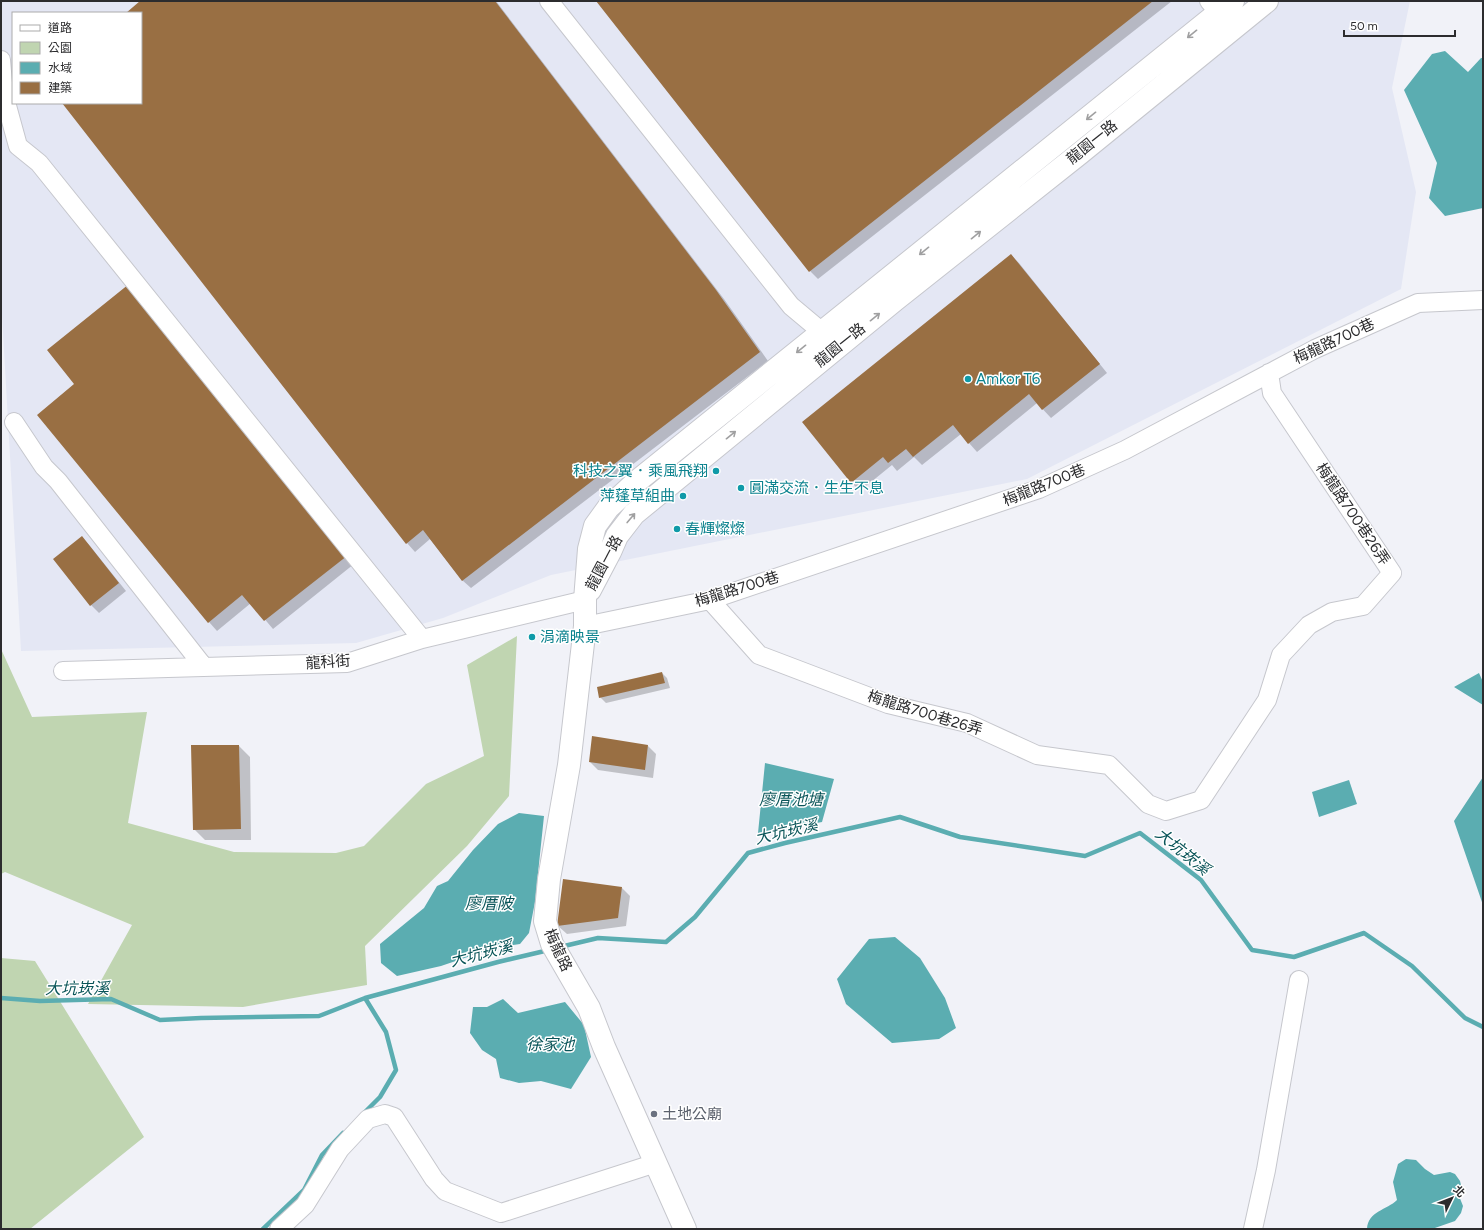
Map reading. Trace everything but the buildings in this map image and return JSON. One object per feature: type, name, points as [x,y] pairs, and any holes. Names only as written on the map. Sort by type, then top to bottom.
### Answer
[{"type":"street","points":[[549,1],[791,306],[829,340]]},
{"type":"street","name":"龍園一路","points":[[829,340],[1267,1]]},
{"type":"street","points":[[1220,5],[1234,28]]},
{"type":"street","name":"龍園一路","points":[[585,600],[617,536],[634,514],[829,340],[1220,5]]},
{"type":"street","points":[[1,60],[4,95],[18,146],[39,163],[422,639]]},
{"type":"street","name":"梅龍路700巷","points":[[585,626],[710,600],[1039,489],[1125,450],[1315,348],[1418,304],[1483,300]]},
{"type":"street","name":"梅龍路700巷26弄","points":[[710,600],[759,655],[888,704],[967,723],[1037,754],[1109,765],[1148,804],[1166,811],[1201,800],[1268,700],[1281,655],[1309,626],[1332,612],[1363,606],[1392,573],[1272,393],[1269,373]]},
{"type":"street","points":[[14,422],[44,467],[58,481],[204,667]]},
{"type":"street","name":"龍科街","points":[[63,671],[347,663],[422,639],[585,600]]},
{"type":"street","name":"梅龍路","points":[[585,600],[585,626],[569,765],[548,880],[545,921],[556,950],[589,1008],[604,1047],[685,1229]]},
{"type":"street","points":[[1253,1229],[1267,1163],[1299,980]]},
{"type":"street","points":[[279,1229],[305,1205],[340,1149],[368,1120],[385,1114],[394,1117],[434,1179],[445,1191],[501,1213],[656,1163]]},
{"type":"shaded area","points":[[1,1],[1410,1],[1392,88],[1416,192],[1401,289],[1027,479],[551,575],[443,618],[356,643],[21,651],[1,297]]},
{"type":"green space","points":[[517,636],[509,796],[467,846],[365,946],[367,985],[243,1007],[88,1004],[132,925],[5,872],[1,874],[1,649],[32,717],[147,712],[128,823],[234,852],[336,853],[364,846],[426,784],[484,756],[467,665]]},
{"type":"green space","points":[[1,958],[35,961],[144,1137],[30,1229],[1,1229]]},
{"type":"water","points":[[1445,51],[1468,72],[1481,58],[1483,58],[1483,208],[1445,216],[1429,198],[1437,163],[1404,90],[1432,54]]},
{"type":"water","points":[[1479,673],[1483,682],[1483,705],[1454,687]]},
{"type":"water","name":"廖厝池塘","points":[[765,763],[834,779],[822,822],[758,833]]},
{"type":"water","points":[[1483,777],[1483,905],[1454,821]]},
{"type":"water","points":[[1349,780],[1357,804],[1319,817],[1312,792]]},
{"type":"water","name":"廖厝陂","points":[[519,813],[544,816],[535,902],[529,933],[520,944],[494,948],[441,966],[397,976],[381,963],[380,944],[424,908],[437,886],[448,881],[473,850],[498,824]]},
{"type":"water","points":[[895,937],[920,958],[945,998],[956,1028],[939,1039],[892,1043],[846,1004],[837,979],[869,939]]},
{"type":"water","name":"徐家池","points":[[503,999],[518,1013],[565,1002],[584,1025],[591,1057],[571,1089],[541,1081],[519,1083],[500,1078],[496,1059],[482,1050],[470,1033],[473,1007],[487,1007]]},
{"type":"water","points":[[1406,1159],[1416,1160],[1434,1175],[1450,1172],[1455,1174],[1460,1181],[1462,1189],[1459,1196],[1463,1206],[1461,1213],[1455,1221],[1432,1229],[1367,1229],[1368,1223],[1374,1215],[1397,1200],[1393,1182],[1398,1164]]},
{"type":"waterway","name":"大坑崁溪","points":[[560,947],[598,938],[666,942],[695,917],[748,853],[785,843],[900,817],[960,837],[1085,856],[1140,833],[1201,880],[1252,950],[1294,957],[1364,933],[1412,966],[1465,1018],[1483,1027]]},
{"type":"waterway","name":"大坑崁溪","points":[[1,998],[40,1001],[111,999],[160,1020],[319,1016],[365,998],[498,962],[549,950]]},
{"type":"waterway","points":[[363,1114],[380,1097],[396,1070],[386,1032],[365,998]]},
{"type":"waterway","points":[[263,1229],[304,1190],[322,1155],[343,1133]]},
{"type":"place","name":"Amkor T6","points":[[968,379]]},
{"type":"place","name":"科技之翼．乘風飛翔","points":[[716,471]]},
{"type":"place","name":"圓滿交流．生生不息","points":[[741,488]]},
{"type":"place","name":"萍蓬草組曲","points":[[683,496]]},
{"type":"place","name":"春輝燦燦","points":[[677,529]]},
{"type":"place","name":"涓滴映景","points":[[532,637]]},
{"type":"place","name":"土地公廟","points":[[654,1114]]}]
